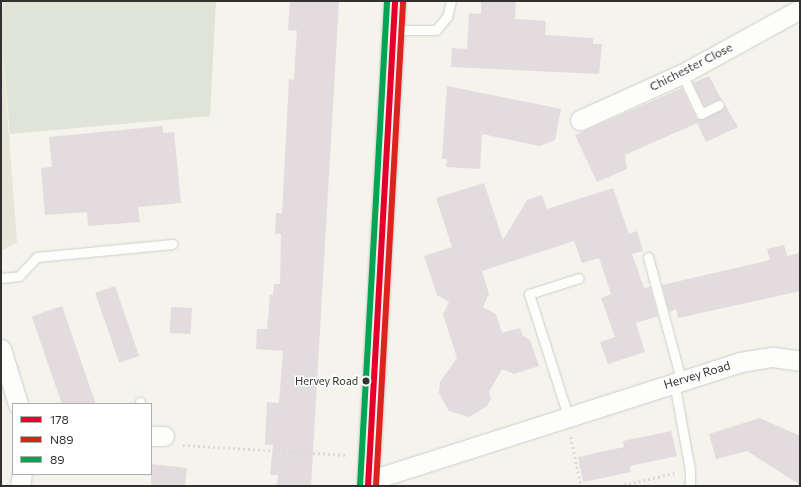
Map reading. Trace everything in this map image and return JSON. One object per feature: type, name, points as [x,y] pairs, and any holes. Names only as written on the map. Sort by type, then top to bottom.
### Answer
[{"type":"main road","points":[[368,483],[395,1]]},
{"type":"street","name":"Chichester Close","points":[[580,120],[682,74],[800,9]]},
{"type":"street","points":[[1,349],[18,403]]},
{"type":"street","name":"Hervey Road","points":[[368,483],[678,380],[773,357],[800,361]]},
{"type":"street","points":[[20,486],[22,475]]},
{"type":"lane","points":[[393,30],[436,30],[447,17],[451,1]]},
{"type":"lane","points":[[682,74],[701,114],[719,105]]},
{"type":"lane","points":[[1,278],[19,276],[37,257],[172,244]]},
{"type":"lane","points":[[648,257],[678,380],[690,470],[690,486]]},
{"type":"lane","points":[[568,416],[530,294],[579,278]]},
{"type":"path","points":[[568,416],[580,486]]},
{"type":"path","points":[[164,439],[348,455]]},
{"type":"path","points":[[619,486],[690,470]]},
{"type":"shaded area","points":[[3,1],[216,1],[210,116],[10,134],[1,29]]},
{"type":"shaded area","points":[[1,29],[17,242],[1,251]]},
{"type":"building","points":[[290,1],[339,1],[311,486],[277,486],[278,475],[270,475],[273,445],[265,445],[267,402],[279,403],[283,351],[256,349],[257,329],[267,329],[270,295],[273,295],[274,284],[280,284],[281,234],[275,234],[276,213],[282,213],[289,79],[294,80],[297,31],[288,30]]},
{"type":"building","points":[[481,1],[516,1],[515,19],[546,21],[545,35],[593,38],[593,44],[602,44],[599,74],[451,67],[452,48],[467,49],[469,13],[481,14]]},
{"type":"building","points":[[709,76],[722,100],[704,106],[693,83]]},
{"type":"building","points":[[447,86],[561,109],[555,140],[540,146],[482,134],[480,169],[446,167],[447,159],[442,159]]},
{"type":"building","points":[[682,88],[697,119],[704,119],[725,105],[738,127],[706,142],[697,123],[625,155],[627,169],[597,182],[575,135]]},
{"type":"building","points":[[163,126],[163,133],[174,132],[181,203],[138,207],[140,222],[88,226],[87,212],[45,215],[41,168],[52,167],[49,137]]},
{"type":"building","points":[[484,183],[503,240],[527,200],[542,195],[547,209],[613,188],[629,234],[637,231],[643,251],[632,254],[644,288],[650,287],[658,316],[636,323],[645,352],[608,364],[600,342],[615,337],[601,298],[611,294],[599,258],[582,263],[574,241],[482,271],[489,294],[483,307],[496,314],[502,333],[520,328],[523,336],[530,340],[539,366],[514,374],[502,369],[489,392],[491,398],[487,406],[469,417],[449,411],[439,393],[440,382],[457,358],[443,314],[449,302],[437,295],[424,256],[452,247],[436,198]]},
{"type":"building","points":[[784,245],[787,256],[800,253],[800,291],[678,318],[676,309],[669,312],[662,285],[770,260],[767,249]]},
{"type":"building","points":[[115,286],[139,356],[119,363],[95,293]]},
{"type":"building","points":[[62,306],[95,403],[62,403],[32,316]]},
{"type":"building","points":[[171,307],[192,308],[191,334],[170,333]]},
{"type":"building","points":[[760,418],[800,436],[800,485],[747,451],[716,459],[709,434]]},
{"type":"building","points":[[671,431],[677,456],[630,466],[631,472],[583,482],[578,457],[624,447],[623,441]]},
{"type":"building","points":[[152,464],[187,468],[185,486],[151,486]]},
{"type":"transit line","name":"89","points":[[360,486],[387,1]]},
{"type":"transit line","name":"178","points":[[368,486],[395,1]]},
{"type":"transit line","name":"N89","points":[[376,486],[403,1]]},
{"type":"place","name":"Hervey Road","points":[[366,381]]}]
